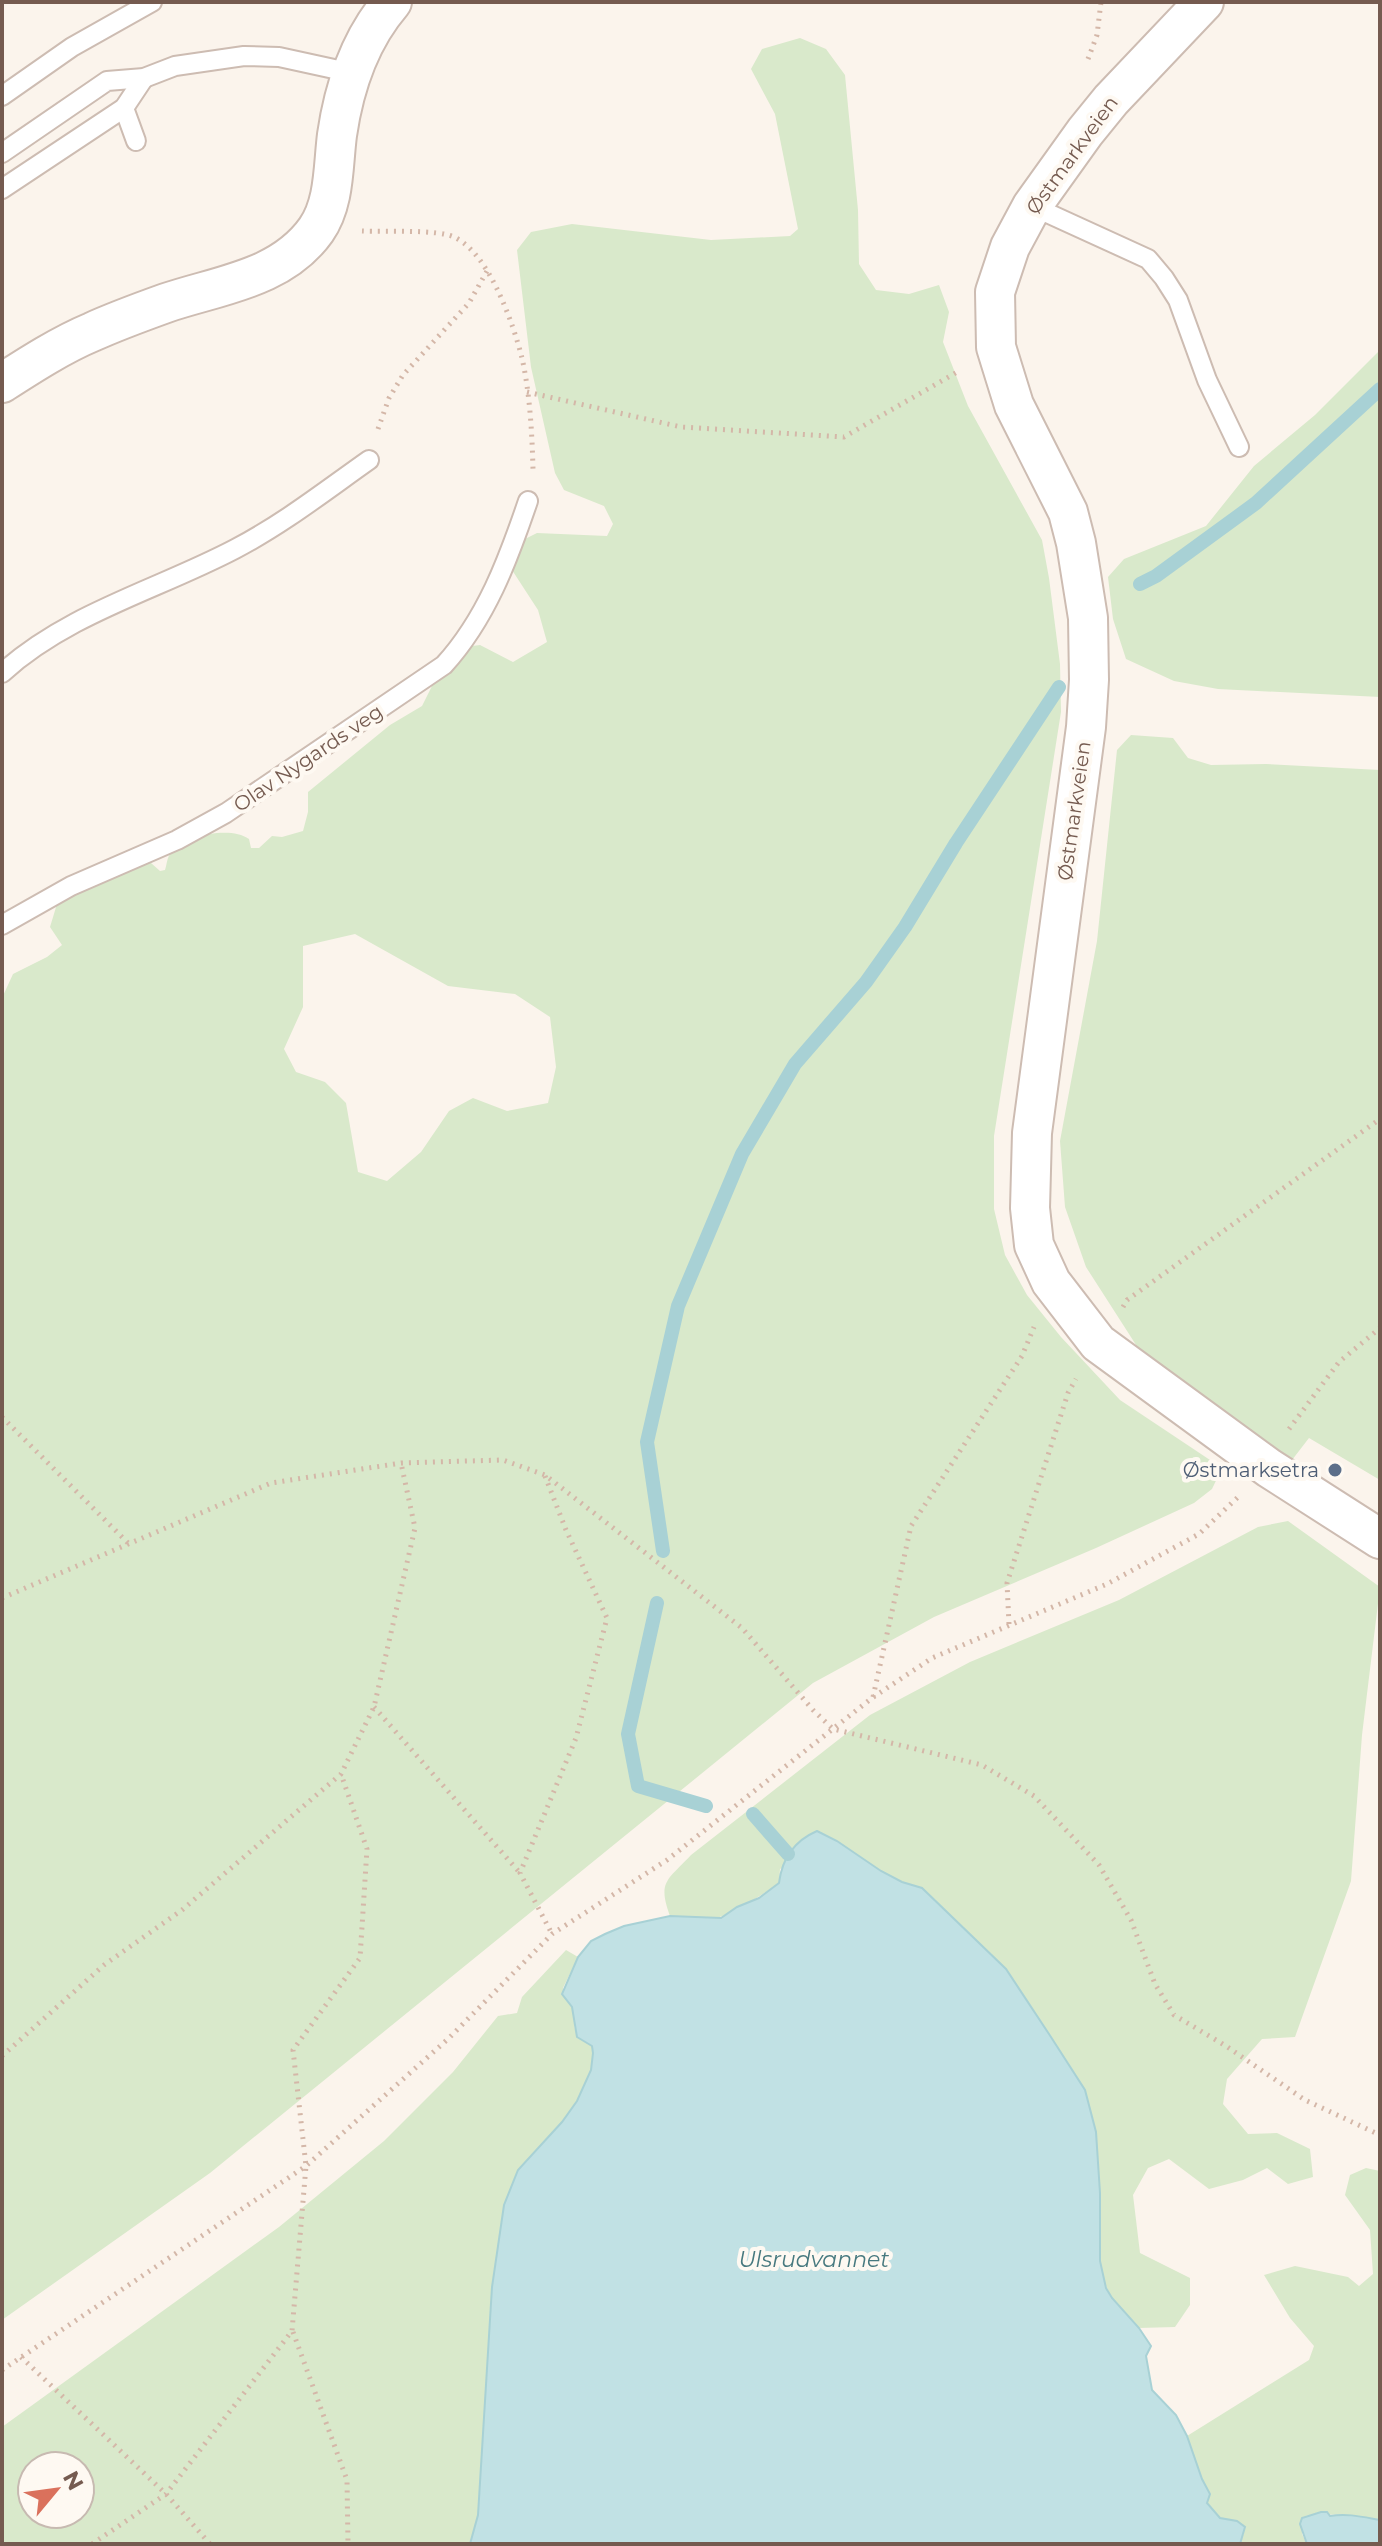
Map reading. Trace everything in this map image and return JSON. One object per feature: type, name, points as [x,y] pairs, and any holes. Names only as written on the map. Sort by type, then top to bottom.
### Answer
[{"type":"street","points":[[2,383],[89,333],[166,303],[262,274],[287,260],[317,229],[331,193],[337,134],[350,75],[379,17],[392,2]]},
{"type":"street","name":"Østmarkveien","points":[[1204,2],[1103,108],[1032,206],[1010,247],[995,292],[996,347],[1014,405],[1068,512],[1088,618],[1086,727],[1032,1133],[1030,1208],[1034,1245],[1051,1282],[1098,1343],[1269,1468],[1380,1539]]},
{"type":"lane","points":[[2,96],[72,47],[152,2]]},
{"type":"lane","points":[[2,153],[107,81],[144,78],[175,66],[244,56],[279,57],[350,75]]},
{"type":"lane","points":[[2,189],[124,108],[144,78]]},
{"type":"lane","points":[[124,108],[136,141]]},
{"type":"lane","points":[[1032,206],[1148,259],[1178,300],[1207,380],[1239,447]]},
{"type":"lane","points":[[2,673],[25,652],[55,632],[258,537],[369,460]]},
{"type":"lane","name":"Olav Nygards veg","points":[[2,925],[71,886],[177,840],[226,813],[444,665],[477,622],[512,550],[528,501]]},
{"type":"path","points":[[317,229],[453,236],[467,246],[487,271],[517,342],[527,392],[533,475],[528,501]]},
{"type":"path","points":[[369,460],[389,398],[403,375],[469,303],[487,271]]},
{"type":"path","points":[[527,392],[681,427],[844,437],[996,347]]},
{"type":"path","points":[[872,1698],[911,1526],[1022,1356],[1051,1282]]},
{"type":"path","points":[[2,2370],[306,2166],[449,2038],[552,1934],[667,1860],[872,1698],[932,1658],[1107,1584],[1199,1534],[1269,1468],[1292,1424],[1339,1362],[1380,1328]]},
{"type":"path","points":[[2,1417],[129,1544]]},
{"type":"path","points":[[2,1598],[271,1483],[401,1463],[503,1460],[545,1475],[742,1628],[833,1729],[982,1765],[1034,1796],[1099,1865],[1131,1920],[1155,1984],[1174,2015],[1305,2100],[1380,2135]]},
{"type":"path","points":[[2,2056],[104,1965],[182,1910],[341,1774],[374,1707],[415,1528],[401,1463]]},
{"type":"path","points":[[520,1873],[576,1738],[607,1618],[566,1530],[545,1475]]},
{"type":"path","points":[[374,1707],[520,1873],[552,1934]]},
{"type":"path","points":[[341,1774],[367,1849],[360,1958],[293,2050],[306,2166],[292,2331],[347,2480],[348,2544]]},
{"type":"path","points":[[92,2544],[166,2494],[292,2331]]},
{"type":"path","points":[[21,2357],[166,2494],[210,2544]]},
{"type":"green space","points":[[800,38],[826,49],[845,75],[858,210],[859,264],[876,290],[909,294],[939,285],[949,312],[943,342],[968,406],[1042,540],[1060,664],[1061,712],[994,1136],[994,1209],[1005,1255],[1027,1295],[1120,1400],[1222,1468],[1212,1489],[1194,1503],[934,1617],[813,1683],[210,2173],[2,2320],[2,998],[13,974],[47,957],[62,945],[50,927],[60,894],[104,883],[130,862],[151,863],[160,871],[165,870],[171,853],[178,847],[209,834],[241,835],[249,839],[251,848],[259,848],[272,836],[282,837],[303,831],[308,812],[308,792],[390,725],[422,706],[439,672],[457,648],[480,645],[513,662],[547,642],[538,610],[512,570],[515,544],[537,533],[607,536],[613,524],[604,506],[564,490],[555,473],[531,367],[517,250],[531,232],[572,224],[711,240],[790,236],[798,229],[775,114],[751,69],[762,49]],"holes":[[[355,934],[448,986],[515,994],[550,1017],[556,1067],[548,1103],[507,1111],[473,1098],[449,1111],[421,1152],[387,1181],[358,1172],[346,1103],[325,1082],[296,1072],[284,1049],[303,1007],[303,946]]]},
{"type":"green space","points":[[1380,350],[1380,697],[1218,689],[1174,681],[1126,659],[1113,619],[1108,577],[1124,559],[1206,526],[1254,466],[1315,415]]},
{"type":"green space","points":[[1131,735],[1173,738],[1188,758],[1211,765],[1266,764],[1380,770],[1380,1480],[1309,1438],[1292,1460],[1192,1395],[1138,1348],[1086,1267],[1065,1207],[1060,1141],[1097,941],[1117,750]]},
{"type":"green space","points":[[1288,1521],[1380,1587],[1362,1735],[1351,1881],[1295,2037],[1262,2039],[1227,2079],[1223,2104],[1248,2134],[1277,2133],[1310,2149],[1313,2177],[1288,2184],[1267,2168],[1243,2180],[1209,2189],[1169,2159],[1148,2168],[1133,2195],[1140,2253],[1190,2278],[1190,2305],[1175,2327],[1139,2328],[1112,2298],[1103,2280],[1096,2133],[1085,2090],[1006,1969],[922,1888],[881,1871],[837,1841],[780,1869],[779,1883],[721,1917],[670,1916],[665,1888],[671,1876],[691,1855],[870,1715],[970,1662],[1119,1600],[1258,1527]]},
{"type":"green space","points":[[566,1950],[578,1957],[563,1988],[572,2006],[576,2033],[592,2045],[591,2070],[577,2101],[562,2122],[518,2170],[492,2287],[478,2515],[470,2544],[2,2544],[2,2427],[279,2227],[384,2141],[453,2072],[498,2016],[517,2013],[522,1997]]},
{"type":"green space","points":[[1366,2168],[1380,2171],[1380,2520],[1342,2515],[1305,2516],[1302,2534],[1307,2544],[1240,2544],[1244,2533],[1237,2521],[1220,2518],[1207,2502],[1210,2494],[1187,2436],[1309,2360],[1314,2346],[1290,2318],[1264,2275],[1295,2266],[1348,2277],[1359,2286],[1373,2274],[1370,2230],[1345,2195],[1350,2175]]},
{"type":"water","name":"Ulsrudvannet","points":[[817,1831],[881,1871],[922,1888],[1006,1969],[1085,2090],[1096,2132],[1100,2261],[1106,2288],[1151,2346],[1146,2356],[1152,2390],[1176,2415],[1187,2436],[1210,2494],[1207,2503],[1220,2518],[1237,2521],[1245,2527],[1240,2544],[470,2544],[478,2515],[492,2287],[504,2205],[518,2170],[562,2122],[577,2101],[591,2070],[592,2046],[577,2037],[572,2007],[562,1994],[578,1957],[591,1941],[624,1926],[670,1916],[721,1918],[759,1898],[779,1883],[786,1858],[796,1845]]},
{"type":"water","points":[[1327,2512],[1330,2516],[1349,2515],[1380,2520],[1380,2544],[1307,2544],[1300,2524],[1302,2518]]},
{"type":"waterway","points":[[1140,584],[1156,576],[1256,503],[1380,389]]},
{"type":"waterway","points":[[663,1551],[647,1442],[678,1306],[742,1154],[795,1064],[866,982],[905,927],[956,843],[1059,687]]},
{"type":"waterway","points":[[657,1603],[628,1734],[638,1786],[706,1806]]},
{"type":"waterway","points":[[753,1814],[788,1854]]},
{"type":"place","name":"Østmarksetra","points":[[1335,1470]]}]
